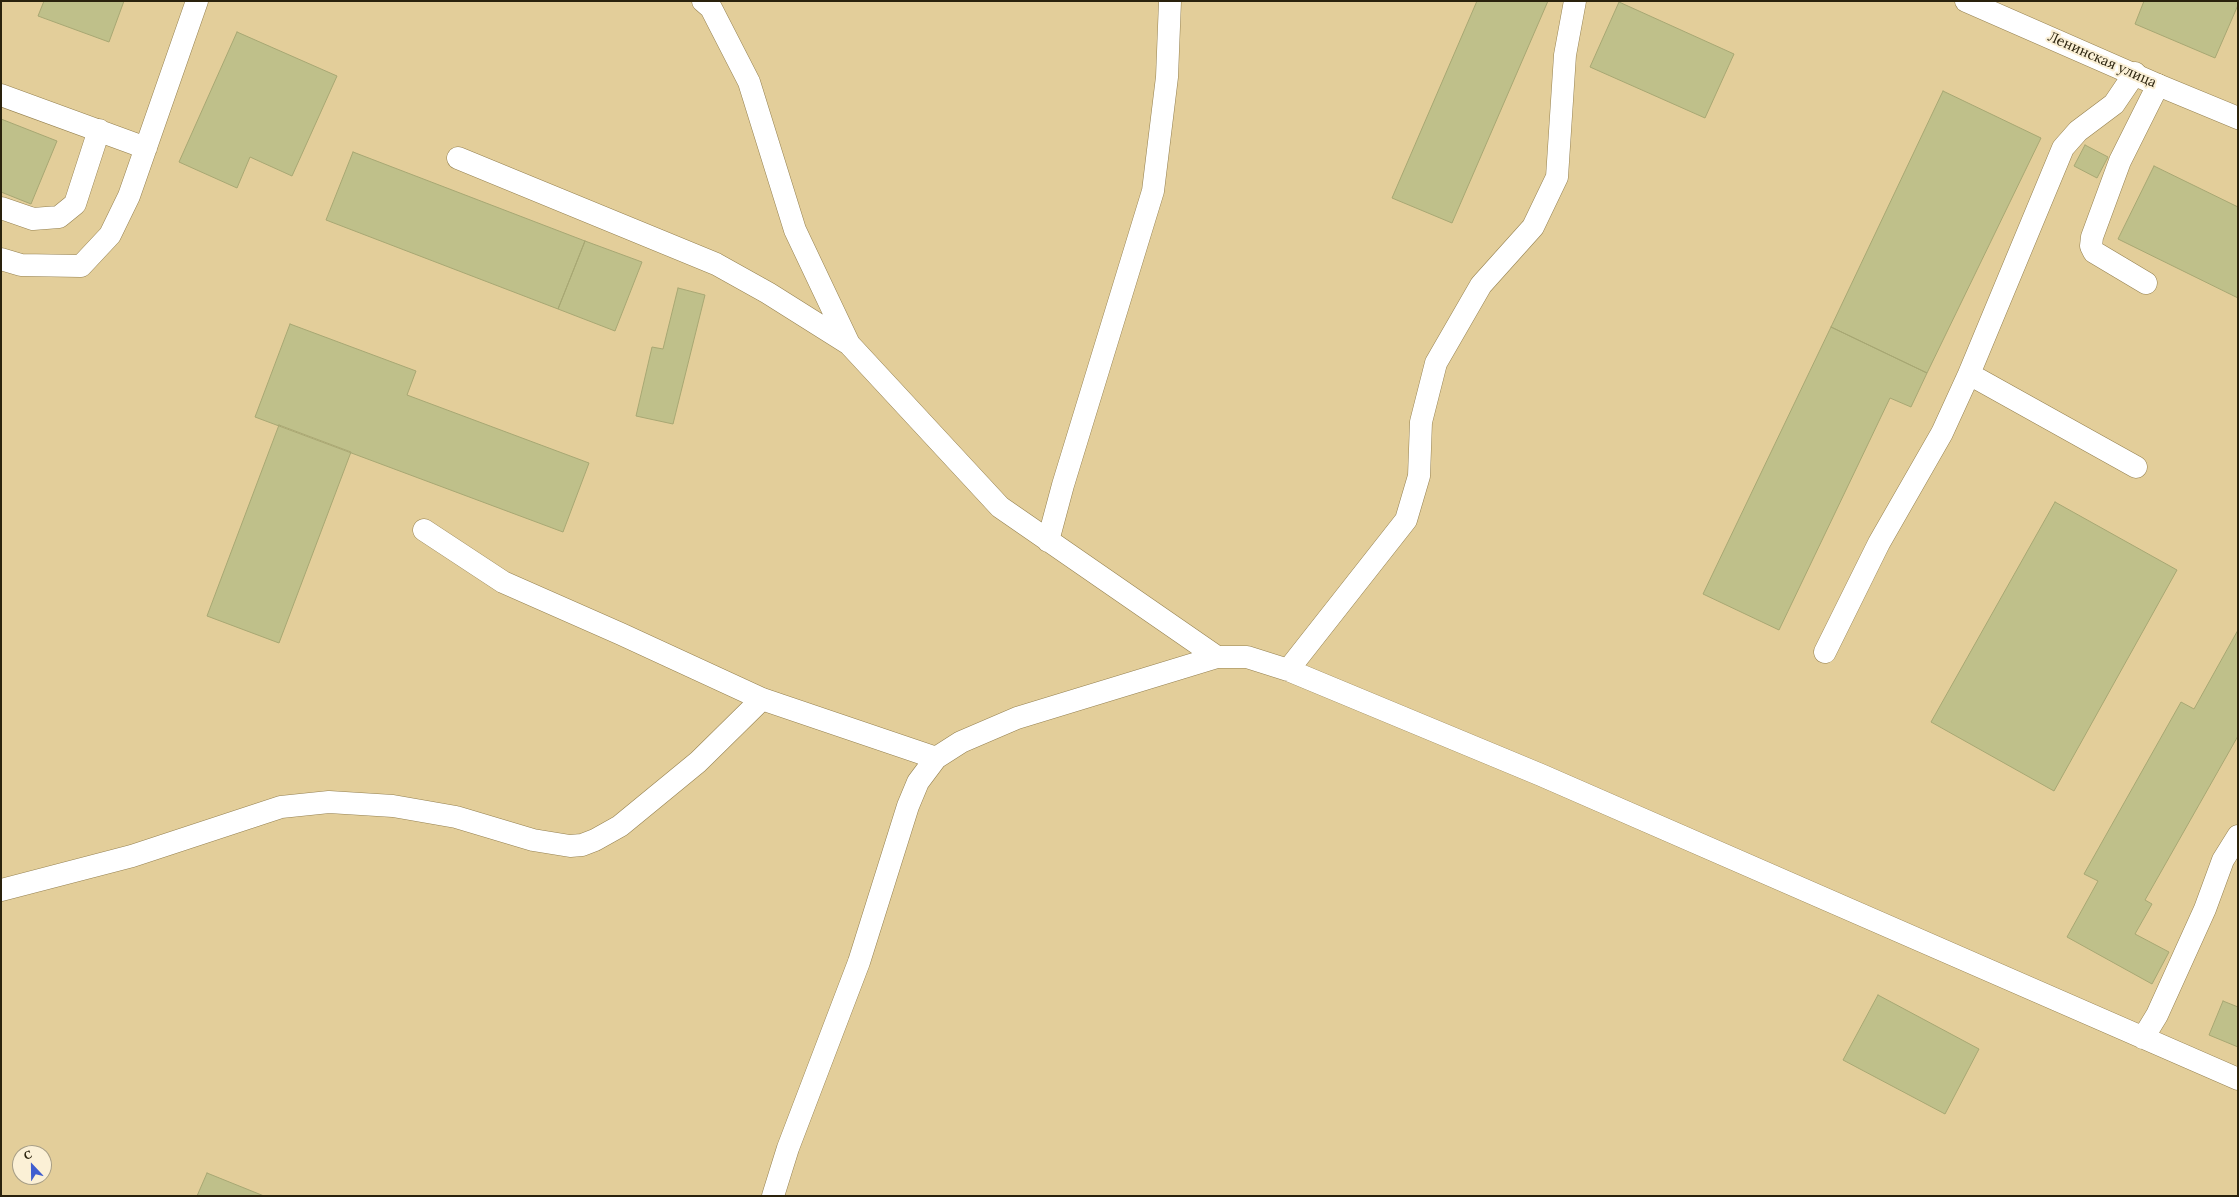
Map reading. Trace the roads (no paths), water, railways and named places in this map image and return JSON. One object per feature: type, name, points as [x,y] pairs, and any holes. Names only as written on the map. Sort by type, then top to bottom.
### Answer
[{"type":"street","points":[[1,259],[21,265],[81,266],[110,235],[129,196],[197,1]]},
{"type":"street","points":[[703,1],[711,8],[749,82],[795,230],[849,344]]},
{"type":"street","points":[[1048,541],[1063,485],[1153,191],[1167,77],[1170,1]]},
{"type":"street","points":[[1288,670],[1406,520],[1419,476],[1421,422],[1436,363],[1481,285],[1534,227],[1557,177],[1565,55],[1575,1]]},
{"type":"street","name":"Ленинская улица","points":[[1966,1],[2158,85],[2238,118]]},
{"type":"street","points":[[1825,652],[1879,543],[1942,433],[1969,374],[2063,148],[2078,131],[2114,104],[2135,74]]},
{"type":"street","points":[[2146,283],[2094,252],[2091,246],[2092,237],[2120,161],[2158,85]]},
{"type":"street","points":[[1,94],[146,148]]},
{"type":"street","points":[[1,208],[33,219],[58,217],[75,204],[99,130]]},
{"type":"street","points":[[458,158],[716,264],[768,293],[849,344],[1000,507],[1217,657]]},
{"type":"street","points":[[1969,374],[2136,467]]},
{"type":"street","points":[[424,530],[503,582],[762,699],[936,758]]},
{"type":"street","points":[[773,1196],[788,1148],[859,962],[908,806],[918,782],[936,758],[961,742],[1017,718],[1217,657],[1247,657],[1288,670],[1548,778],[2238,1079]]},
{"type":"street","points":[[1,890],[132,856],[281,807],[330,802],[393,806],[456,817],[533,840],[570,846],[582,845],[595,840],[620,826],[698,762],[762,699]]},
{"type":"street","points":[[2143,1038],[2157,1014],[2205,908],[2223,860],[2238,836]]}]
